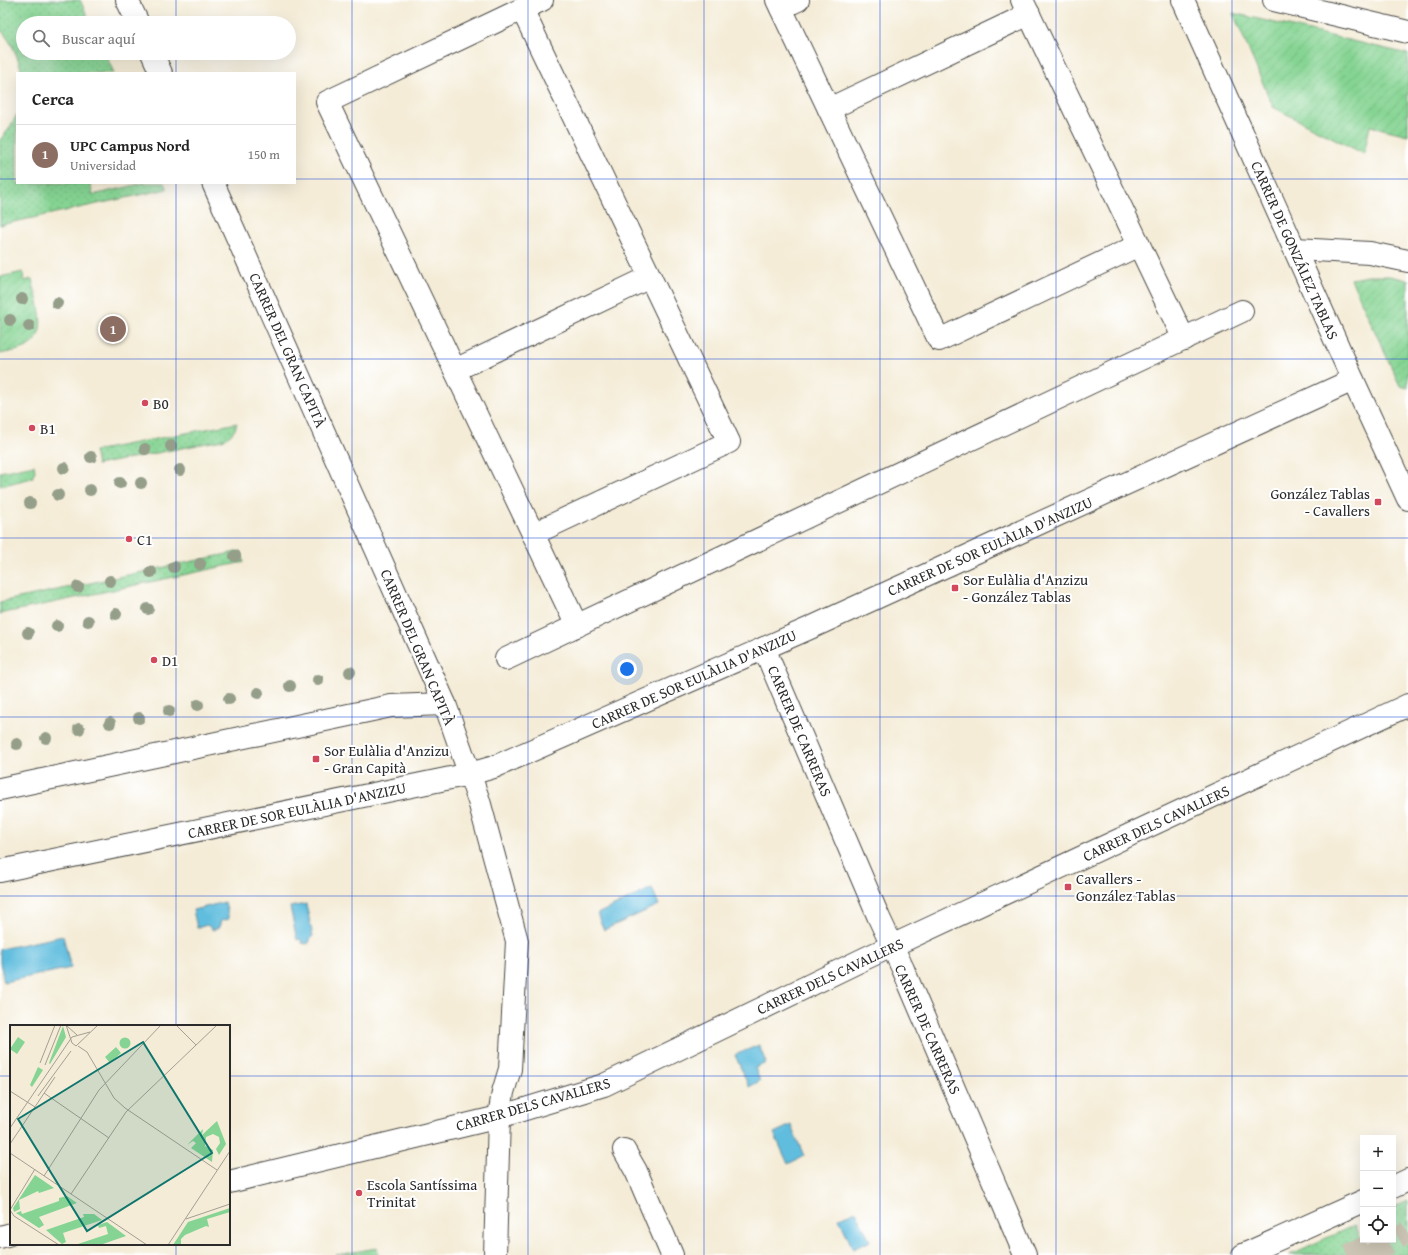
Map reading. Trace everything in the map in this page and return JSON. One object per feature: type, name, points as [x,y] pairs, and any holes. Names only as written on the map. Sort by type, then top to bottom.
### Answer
[{"type":"street","points":[[127,0],[135,16]]},
{"type":"street","points":[[542,0],[327,102],[577,626]]},
{"type":"street","name":"CARRER DE GONZÁLEZ TABLAS","points":[[1183,0],[1353,380],[1406,491]]},
{"type":"street","points":[[1274,0],[1408,32]]},
{"type":"street","points":[[785,3],[829,109],[939,340],[1139,245]]},
{"type":"street","points":[[829,109],[1025,7],[1184,339]]},
{"type":"street","points":[[522,9],[729,442],[533,534]]},
{"type":"street","points":[[155,60],[161,72]]},
{"type":"street","name":"CARRER DEL GRAN CAPITÀ","points":[[213,184],[445,704],[479,801],[517,942],[510,1069],[499,1116],[495,1255]]},
{"type":"street","points":[[1295,249],[1370,252],[1408,261]]},
{"type":"street","points":[[455,370],[650,278]]},
{"type":"street","points":[[506,659],[1242,311]]},
{"type":"street","name":"CARRER DE SOR EULÀLIA D'ANZIZU","points":[[0,871],[329,804],[470,774],[494,767],[764,648],[1353,380]]},
{"type":"street","name":"CARRER DE CARRERAS","points":[[764,648],[1025,1255]]},
{"type":"street","points":[[0,789],[391,706],[445,704]]},
{"type":"street","name":"CARRER DELS CAVALLERS","points":[[230,1182],[499,1116],[604,1085],[859,961],[892,947],[1408,705]]},
{"type":"street","points":[[624,1150],[636,1171],[672,1255]]},
{"type":"street","points":[[1396,1186],[1408,1180]]},
{"type":"street","points":[[1243,1255],[1360,1202]]},
{"type":"street","points":[[0,1237],[10,1234]]},
{"type":"green space","points":[[0,0],[80,0],[88,16],[16,16],[16,54],[8,39],[0,29]]},
{"type":"green space","points":[[1233,13],[1408,54],[1408,135],[1370,126],[1364,154],[1273,107]]},
{"type":"green space","points":[[108,60],[114,72],[22,72],[19,61]]},
{"type":"green space","points":[[16,116],[16,184],[90,184],[93,195],[140,184],[164,184],[167,189],[0,225],[0,140],[9,129]]},
{"type":"green space","points":[[23,272],[24,281],[32,279],[37,297],[40,317],[38,335],[33,342],[25,348],[0,354],[0,277]]},
{"type":"green space","points":[[1368,276],[1389,276],[1408,280],[1408,388],[1400,386],[1351,279]]},
{"type":"green space","points":[[237,423],[232,433],[222,440],[97,465],[94,451]]},
{"type":"green space","points":[[34,465],[35,471],[32,478],[0,486],[0,472]]},
{"type":"green space","points":[[241,551],[244,562],[0,614],[0,602]]},
{"type":"green space","points":[[1408,1201],[1408,1255],[1378,1255],[1373,1243],[1396,1243],[1396,1207]]},
{"type":"green space","points":[[1355,1225],[1360,1236],[1360,1243],[1363,1243],[1369,1255],[1289,1255]]},
{"type":"green space","points":[[377,1248],[378,1255],[336,1255]]},
{"type":"water","points":[[652,888],[659,905],[604,930],[597,914]]},
{"type":"water","points":[[225,902],[229,919],[221,921],[219,927],[213,930],[207,925],[197,928],[193,910]]},
{"type":"water","points":[[306,904],[313,936],[311,937],[309,943],[306,944],[302,943],[301,939],[297,940],[290,907]]},
{"type":"water","points":[[63,936],[71,968],[4,982],[0,962],[0,949]]},
{"type":"water","points":[[759,1045],[766,1063],[755,1068],[760,1081],[749,1087],[735,1055]]},
{"type":"water","points":[[791,1125],[804,1156],[788,1164],[774,1133]]},
{"type":"water","points":[[856,1211],[870,1241],[853,1249],[839,1218]]},
{"type":"tunnel","points":[[1370,1255],[1408,1232]]},
{"type":"tunnel","points":[[1347,1255],[1376,1243]]},
{"type":"place","name":"UPC Campus Nord","points":[[113,329]]},
{"type":"place","name":"B0","points":[[145,403]]},
{"type":"place","name":"B1","points":[[32,428]]},
{"type":"place","name":"González Tablas - Cavallers","points":[[1378,502]]},
{"type":"place","name":"C1","points":[[129,539]]},
{"type":"place","name":"Sor Eulàlia d'Anzizu - González Tablas","points":[[955,588]]},
{"type":"place","name":"D1","points":[[154,660]]},
{"type":"place","name":"Sor Eulàlia d'Anzizu - Gran Capità","points":[[316,759]]},
{"type":"place","name":"Cavallers - González Tablas","points":[[1068,887]]},
{"type":"place","name":"Escola Santíssima Trinitat","points":[[359,1193]]}]
